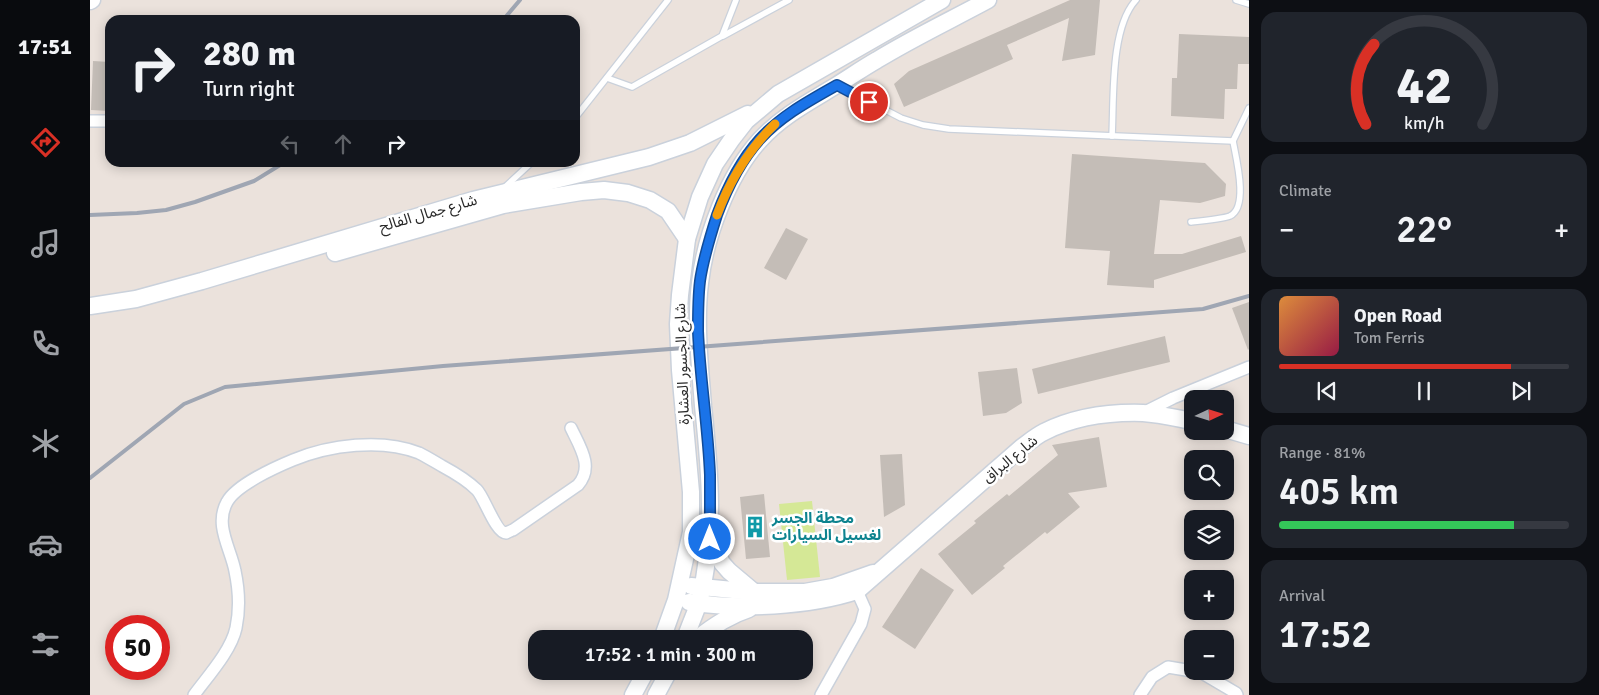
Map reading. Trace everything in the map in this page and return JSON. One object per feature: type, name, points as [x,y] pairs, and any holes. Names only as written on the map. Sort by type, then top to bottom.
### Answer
[{"type":"street","name":"شارع الجسور العشارة","points":[[665,630],[676,600],[691,532],[692,517],[680,380],[678,324],[687,239],[700,197],[715,164],[746,121],[778,94],[942,0]]},
{"type":"street","name":"شارع الجسور العشارة","points":[[688,630],[698,604],[710,539],[710,474],[699,360],[698,312],[700,282],[709,240],[720,206],[733,178],[759,140],[793,110],[878,59],[988,0]]},
{"type":"street","name":"شارع جمال الفالح","points":[[90,306],[129,300],[202,281],[421,214],[499,193],[618,165],[670,150],[690,143],[762,108]]},
{"type":"street","points":[[90,121],[105,121]]},
{"type":"street","name":"شارع جمال الفالح","points":[[90,314],[140,306],[502,206],[582,192],[604,190],[628,193],[650,200],[668,211],[687,239]]},
{"type":"street","points":[[1144,413],[1173,398],[1249,367]]},
{"type":"street","name":"شارع البراق","points":[[680,583],[758,599],[816,602],[857,591],[1022,446],[1044,432],[1068,422],[1097,416],[1144,413],[1184,420]]},
{"type":"street","points":[[194,695],[229,646],[236,629],[239,602],[235,570],[222,529],[222,514],[227,500],[242,487],[276,467],[296,458],[324,450],[374,444],[393,446],[419,453],[459,475],[474,486],[480,492],[497,527],[506,533],[578,485],[584,478],[586,463],[584,454],[571,428]]},
{"type":"street","points":[[1234,432],[1249,436]]},
{"type":"street","points":[[707,630],[758,599],[722,563],[710,539]]},
{"type":"street","name":"شارع البراق","points":[[676,600],[698,604],[758,599],[833,587],[884,568]]},
{"type":"street","points":[[821,695],[861,624],[865,608],[857,591]]},
{"type":"street","points":[[1140,695],[1152,677],[1168,667],[1184,670]]},
{"type":"street","points":[[633,695],[641,680]]},
{"type":"street","points":[[656,695],[664,680]]},
{"type":"street","points":[[1214,680],[1237,695]]},
{"type":"lane","points":[[580,112],[668,0]]},
{"type":"lane","points":[[722,36],[736,0]]},
{"type":"lane","points":[[606,78],[632,87],[789,0]]},
{"type":"lane","points":[[1112,136],[1116,49],[1122,24],[1136,0]]},
{"type":"lane","points":[[1236,0],[1249,4]]},
{"type":"lane","points":[[837,85],[901,118],[949,129],[1233,141]]},
{"type":"lane","points":[[1191,222],[1231,216],[1238,208],[1241,187],[1233,141],[1249,108]]},
{"type":"lane","points":[[499,193],[527,167]]},
{"type":"green space","points":[[812,501],[820,577],[787,580],[779,504]]},
{"type":"building","points":[[1070,0],[1100,0],[1095,55],[1062,61],[1069,18],[1007,45],[1013,59],[904,107],[894,84],[909,71]]},
{"type":"building","points":[[1179,34],[1249,37],[1249,64],[1238,64],[1237,89],[1225,89],[1224,119],[1171,116],[1172,78],[1177,78]]},
{"type":"building","points":[[93,61],[105,62],[105,111],[91,110]]},
{"type":"building","points":[[1072,154],[1205,163],[1226,184],[1225,196],[1200,203],[1160,200],[1154,254],[1182,254],[1241,236],[1246,252],[1154,280],[1154,288],[1107,285],[1110,251],[1065,248]]},
{"type":"building","points":[[786,228],[808,239],[786,280],[764,268]]},
{"type":"building","points":[[1249,302],[1249,349],[1248,350],[1232,308]]},
{"type":"building","points":[[1165,336],[1170,362],[1038,394],[1032,369]]},
{"type":"building","points":[[1017,368],[1022,403],[1006,413],[983,416],[978,372]]},
{"type":"building","points":[[1099,437],[1107,487],[1068,493],[1080,507],[1003,566],[1005,568],[972,595],[938,554],[976,523],[974,521],[1007,494],[1009,496],[1058,455],[1052,445]]},
{"type":"building","points":[[902,454],[905,505],[884,517],[880,455]]},
{"type":"building","name":"محطة الجسر لغسيل السيارات","points":[[764,494],[770,557],[746,559],[740,497]]},
{"type":"building","points":[[921,568],[954,590],[915,649],[882,627]]},
{"type":"railway","points":[[507,15],[520,0]]},
{"type":"railway","points":[[90,215],[166,210],[254,181],[277,167]]},
{"type":"railway","points":[[90,478],[184,404],[225,387],[443,366],[1203,309],[1249,296]]},
{"type":"slow traffic","points":[[717,215],[733,178],[745,158],[775,124]]},
{"type":"place","name":"محطة الجسر لغسيل السيارات","points":[[755,527]]},
{"type":"route","points":[[710,539],[710,474],[699,360],[698,312],[700,282],[709,240],[720,206],[745,158],[759,140],[793,110],[837,85],[869,102]]}]
